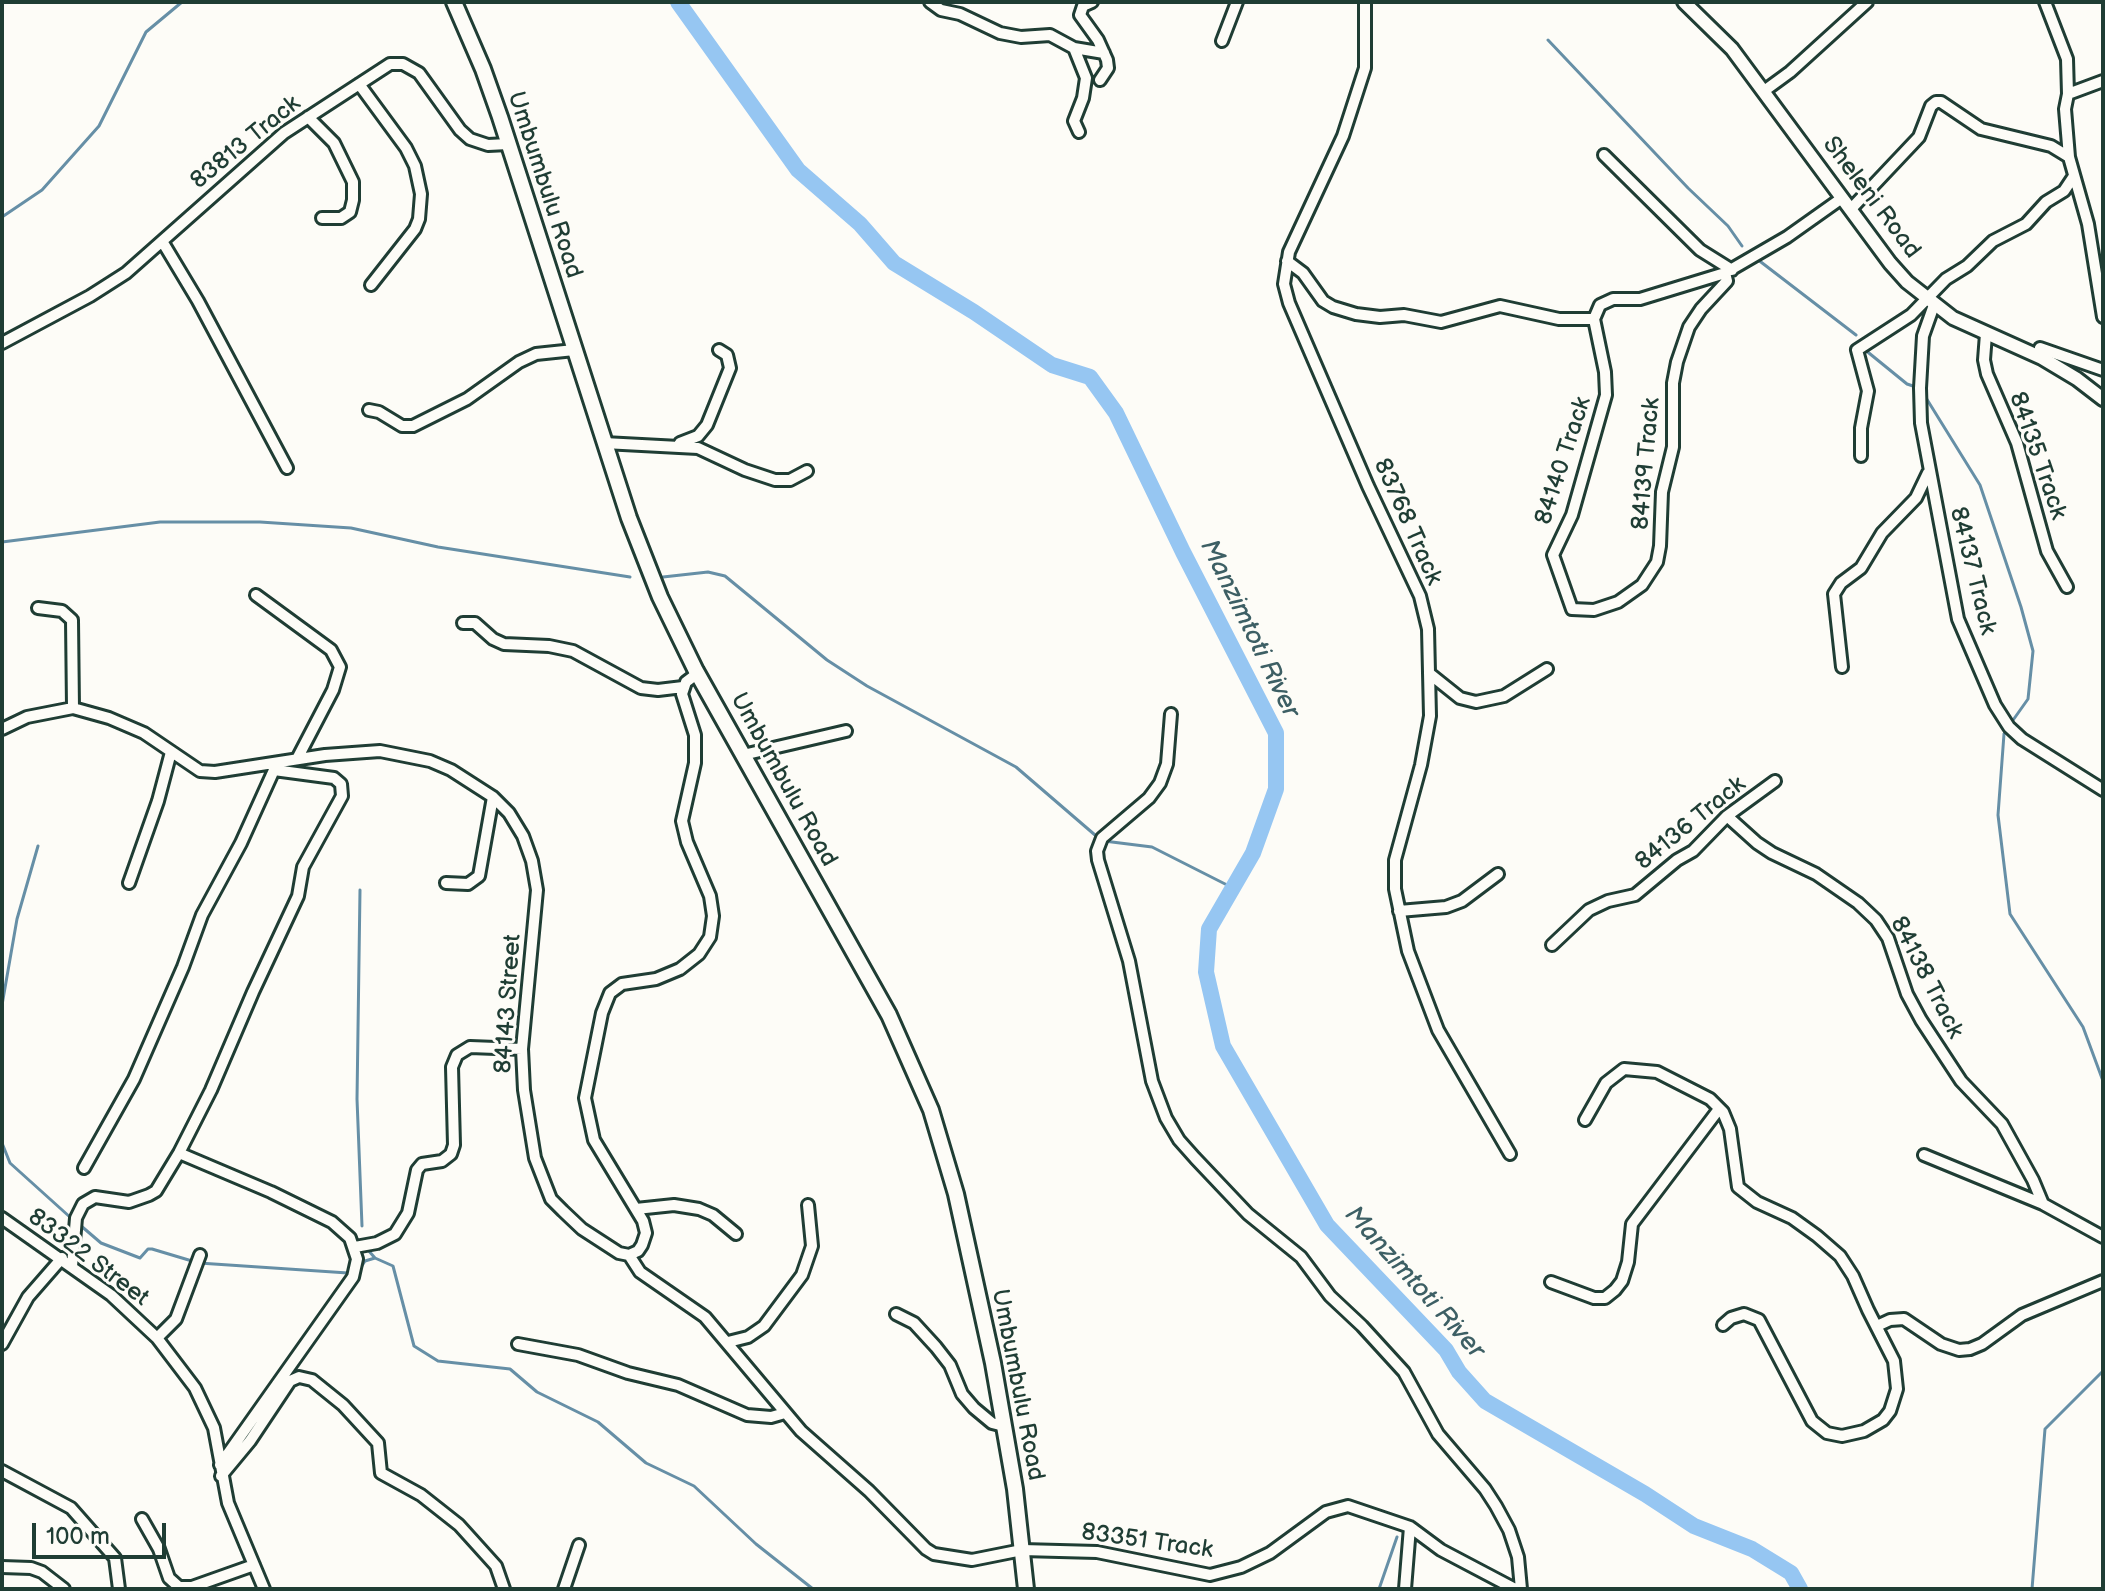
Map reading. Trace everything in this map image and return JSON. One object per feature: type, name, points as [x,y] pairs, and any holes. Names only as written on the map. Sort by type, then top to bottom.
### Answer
[{"type":"main road","name":"Umbumbulu Road","points":[[454,2],[483,69],[629,518],[660,597],[698,673],[889,1015],[931,1110],[956,1194],[1004,1426],[1026,1589]]},
{"type":"street","points":[[930,2],[941,10],[960,14],[1000,33],[1021,37],[1050,35],[1074,48],[1104,53]]},
{"type":"street","points":[[1092,2],[1080,11],[1080,17],[1104,53],[1108,68],[1100,80]]},
{"type":"street","points":[[1222,41],[1237,2]]},
{"type":"street","name":"83768 Track","points":[[1365,2],[1365,68],[1338,147],[1287,261],[1284,284],[1289,303],[1368,486],[1420,596],[1428,629],[1430,716],[1426,745],[1395,860],[1395,889],[1416,974],[1438,1030],[1510,1154]]},
{"type":"street","name":"Sheleni Road","points":[[1684,2],[1732,49],[1890,263],[1930,302],[1986,334],[2042,358],[2103,399]]},
{"type":"street","points":[[1764,91],[1790,72],[1867,2]]},
{"type":"street","points":[[2045,2],[2067,59],[2065,109],[2069,157],[2088,224],[2103,317]]},
{"type":"street","points":[[1074,48],[1086,78],[1083,98],[1074,121],[1079,132]]},
{"type":"street","name":"83813 Track","points":[[2,343],[111,284],[246,165],[308,117],[390,64],[411,67],[425,79],[460,130],[470,139],[488,145],[508,144]]},
{"type":"street","points":[[2068,94],[2103,81]]},
{"type":"street","points":[[359,84],[406,148],[415,166],[421,194],[415,229],[371,285]]},
{"type":"street","points":[[1851,209],[1919,137],[1931,106],[1936,102],[1941,102],[1981,129],[2051,146],[2069,157]]},
{"type":"street","points":[[308,117],[334,143],[353,182],[350,212],[341,218],[322,218]]},
{"type":"street","points":[[1604,155],[1728,275]]},
{"type":"street","points":[[1861,456],[1861,428],[1868,391],[1857,350],[1930,302],[1946,279],[1967,266],[1993,241],[2026,224],[2046,202],[2064,191],[2074,176]]},
{"type":"street","points":[[1287,261],[1303,273],[1329,306],[1356,314],[1380,317],[1404,315],[1441,322],[1500,306],[1559,319],[1594,319],[1600,305],[1606,301],[1640,299],[1728,275],[1842,198]]},
{"type":"street","points":[[162,241],[242,380],[287,468]]},
{"type":"street","name":"84139 Track","points":[[1572,609],[1594,610],[1618,602],[1651,574],[1660,553],[1662,492],[1673,447],[1673,383],[1677,362],[1695,316],[1728,275]]},
{"type":"street","name":"84137 Track","points":[[1930,302],[1920,358],[1921,423],[1958,619],[1995,705],[2009,727],[2022,739],[2103,790]]},
{"type":"street","name":"84140 Track","points":[[1572,609],[1553,555],[1572,515],[1606,395],[1605,372],[1594,319]]},
{"type":"street","name":"84135 Track","points":[[1986,334],[1984,360],[1987,374],[2017,443],[2047,551],[2067,587]]},
{"type":"street","points":[[2040,348],[2103,370]]},
{"type":"street","points":[[369,410],[379,412],[402,426],[413,426],[467,399],[495,376],[519,362],[536,354],[574,350]]},
{"type":"street","points":[[674,445],[698,436],[707,425],[730,368],[727,355],[719,350]]},
{"type":"street","points":[[604,443],[674,445],[705,451],[767,479],[790,480],[807,471]]},
{"type":"street","points":[[1842,667],[1834,594],[1841,583],[1861,568],[1882,533],[1916,498],[1929,471]]},
{"type":"street","points":[[256,595],[331,650],[340,667],[333,690],[297,759]]},
{"type":"street","points":[[38,608],[62,611],[72,620],[73,708]]},
{"type":"street","points":[[463,623],[475,623],[493,639],[504,644],[549,646],[573,651],[641,688],[658,690],[683,687],[698,673]]},
{"type":"street","points":[[1430,674],[1460,698],[1476,702],[1504,696],[1547,669]]},
{"type":"street","points":[[629,1255],[638,1251],[646,1233],[636,1209],[594,1140],[585,1098],[602,1013],[610,993],[622,984],[656,979],[680,969],[699,954],[710,937],[713,916],[710,896],[687,842],[682,821],[695,763],[695,735],[683,699],[683,687]]},
{"type":"street","name":"84143 Street","points":[[2,729],[27,717],[73,708],[109,718],[144,733],[200,771],[273,767],[297,759],[380,751],[410,756],[451,770],[493,797],[509,813],[523,836],[532,861],[537,890],[522,1049],[524,1090],[535,1158],[551,1199],[582,1229],[619,1253],[629,1255],[640,1272],[705,1317],[785,1413]]},
{"type":"street","points":[[1171,714],[1167,764],[1160,783],[1138,808],[1102,838],[1097,851],[1129,961],[1152,1081],[1166,1118],[1195,1158],[1248,1214],[1301,1257],[1330,1296],[1404,1372],[1438,1434],[1485,1489],[1509,1530],[1518,1557],[1518,1589]]},
{"type":"street","points":[[743,755],[846,731]]},
{"type":"street","points":[[129,883],[158,801],[171,752]]},
{"type":"street","points":[[72,1266],[76,1218],[83,1204],[95,1197],[129,1202],[149,1195],[156,1191],[179,1153],[211,1090],[298,896],[303,867],[342,796],[341,784],[334,778],[273,767],[241,843],[202,915],[134,1079],[84,1168]]},
{"type":"street","name":"84136 Track","points":[[1552,945],[1589,910],[1608,901],[1635,895],[1677,860],[1693,851],[1727,816],[1775,781]]},
{"type":"street","points":[[446,883],[468,884],[479,876],[493,797]]},
{"type":"street","name":"84138 Track","points":[[1727,816],[1757,843],[1816,874],[1876,920],[1888,938],[1907,994],[1921,1020],[1961,1081],[2002,1124],[2043,1204]]},
{"type":"street","points":[[1399,911],[1446,907],[1462,901],[1498,874]]},
{"type":"street","points":[[355,1247],[377,1243],[395,1234],[408,1213],[414,1176],[420,1166],[442,1161],[451,1154],[454,1145],[452,1067],[457,1055],[470,1047],[522,1049]]},
{"type":"street","points":[[1585,1120],[1611,1077],[1624,1069],[1657,1072],[1710,1099],[1730,1129],[1738,1187],[1757,1202],[1792,1218],[1831,1247],[1853,1276],[1894,1361],[1898,1376],[1890,1411],[1874,1426],[1842,1436],[1827,1433],[1812,1421],[1759,1320],[1744,1314],[1731,1318],[1723,1325]]},
{"type":"street","points":[[1551,1282],[1594,1298],[1605,1298],[1615,1290],[1622,1281],[1628,1262],[1632,1224],[1719,1109]]},
{"type":"street","points":[[179,1153],[332,1222],[350,1238],[357,1259],[353,1277],[220,1470]]},
{"type":"street","points":[[1924,1155],[2043,1204],[2103,1237]]},
{"type":"street","points":[[636,1209],[674,1205],[699,1209],[713,1215],[736,1234]]},
{"type":"street","points":[[728,1342],[748,1337],[764,1326],[802,1275],[812,1246],[808,1205]]},
{"type":"street","name":"83322 Street","points":[[2,1218],[111,1295],[157,1338],[195,1388],[214,1428],[228,1503],[264,1589]]},
{"type":"street","points":[[157,1338],[176,1319],[200,1255]]},
{"type":"street","points":[[2,1344],[28,1297],[62,1258]]},
{"type":"street","points":[[1877,1326],[1890,1320],[1904,1319],[1950,1348],[1970,1349],[2022,1315],[2103,1281]]},
{"type":"street","points":[[896,1314],[914,1323],[936,1347],[950,1365],[962,1394],[974,1408],[992,1423],[1004,1426]]},
{"type":"street","points":[[518,1344],[578,1355],[628,1373],[678,1385],[747,1415],[771,1417],[785,1413]]},
{"type":"street","points":[[220,1470],[250,1441],[290,1381],[299,1377],[312,1380],[343,1405],[378,1443],[381,1473],[421,1495],[459,1525],[496,1566],[504,1589]]},
{"type":"street","name":"83351 Track","points":[[785,1413],[934,1554],[972,1560],[1022,1550],[1097,1552],[1210,1575],[1241,1567],[1270,1553],[1335,1508],[1355,1507],[1410,1527],[1441,1550],[1518,1589]]},
{"type":"street","points":[[2,1471],[71,1508],[112,1552],[118,1567],[119,1589]]},
{"type":"street","points":[[142,1519],[159,1549],[169,1578],[179,1587],[192,1587],[254,1565]]},
{"type":"street","points":[[1405,1589],[1410,1527]]},
{"type":"street","points":[[564,1589],[579,1545]]},
{"type":"street","points":[[2,1567],[31,1568],[42,1572],[64,1589]]},
{"type":"waterway","points":[[2,217],[42,190],[99,126],[146,32],[182,2]]},
{"type":"waterway","name":"Manzimtoti River","points":[[678,2],[798,170],[860,224],[894,263],[1052,365],[1090,377],[1116,413],[1276,733],[1276,789],[1253,853],[1209,929],[1206,972],[1223,1046],[1327,1225],[1446,1350],[1459,1372],[1485,1401],[1694,1526],[1752,1549],[1791,1573],[1800,1589]]},
{"type":"waterway","points":[[1548,40],[1728,226],[1742,246]]},
{"type":"waterway","points":[[1757,259],[1856,335]]},
{"type":"waterway","points":[[1864,349],[1907,384],[1919,388]]},
{"type":"waterway","points":[[1923,393],[1980,485],[2033,651],[2028,699],[2011,723]]},
{"type":"waterway","points":[[2,542],[160,522],[260,522],[351,528],[438,547],[630,577]]},
{"type":"waterway","points":[[663,577],[708,572],[725,576],[827,660],[867,686],[1016,767],[1095,835]]},
{"type":"waterway","points":[[2007,730],[2004,734],[1998,815],[2010,914],[2083,1027],[2103,1081]]},
{"type":"waterway","points":[[1104,841],[1152,847],[1233,888]]},
{"type":"waterway","points":[[2,1005],[17,919],[38,846]]},
{"type":"waterway","points":[[360,890],[357,1099],[362,1226]]},
{"type":"waterway","points":[[2,1143],[10,1163],[71,1218]]},
{"type":"waterway","points":[[80,1225],[101,1243],[140,1258],[152,1249],[192,1261]]},
{"type":"waterway","points":[[368,1250],[375,1258]]},
{"type":"waterway","points":[[358,1272],[365,1261],[375,1258],[393,1266],[414,1346],[438,1361],[510,1369],[537,1392],[598,1422],[646,1463],[694,1486],[756,1544],[813,1589]]},
{"type":"waterway","points":[[199,1263],[348,1273]]},
{"type":"waterway","points":[[2032,1589],[2045,1429],[2103,1371]]},
{"type":"waterway","points":[[1379,1589],[1397,1537]]}]
